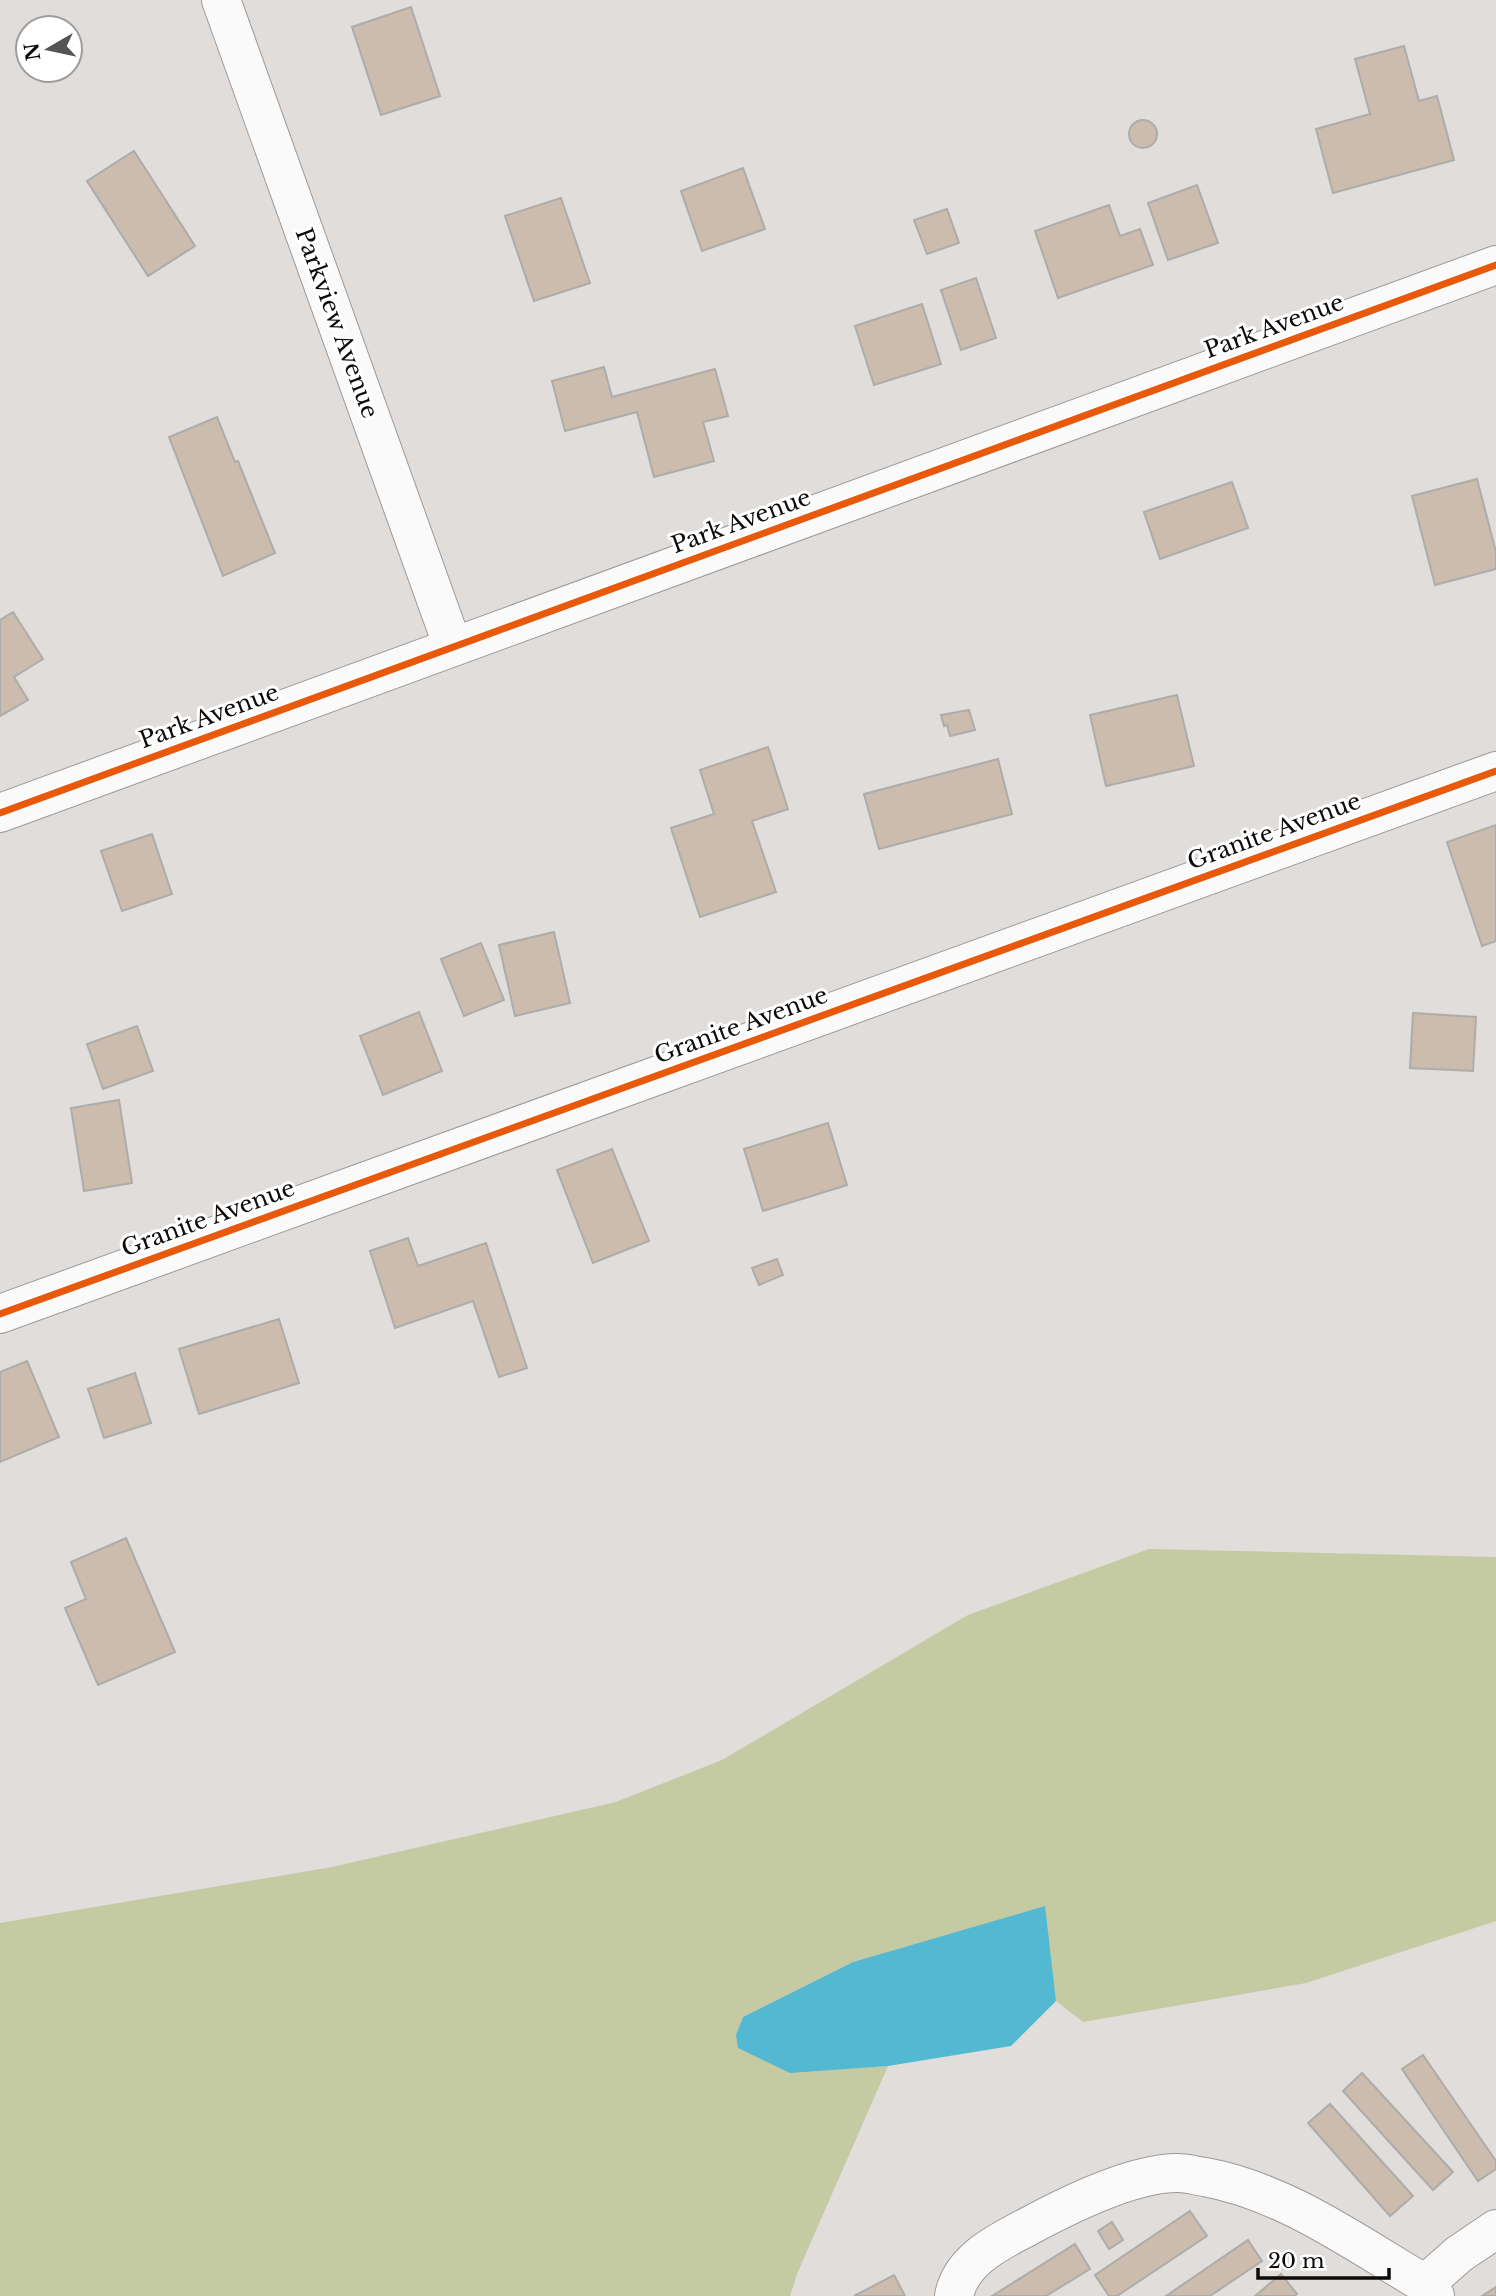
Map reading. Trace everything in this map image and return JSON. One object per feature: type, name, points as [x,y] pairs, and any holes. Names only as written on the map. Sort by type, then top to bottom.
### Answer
[{"type":"street","name":"Parkview Avenue","points":[[221,0],[453,647]]},
{"type":"street","name":"Park Avenue","points":[[0,813],[1496,265]]},
{"type":"street","name":"Granite Avenue","points":[[0,1314],[1496,771]]},
{"type":"street","points":[[954,2296],[969,2264],[995,2245],[1066,2206],[1133,2180],[1179,2172],[1220,2180],[1283,2202],[1430,2290],[1459,2254],[1496,2229]]},
{"type":"green space","points":[[1149,1549],[1496,1557],[1496,1921],[1306,1983],[1083,2022],[1056,2001],[1044,1907],[853,1962],[743,2017],[736,2035],[790,2072],[888,2066],[797,2274],[790,2296],[0,2296],[0,1923],[332,1867],[616,1802],[722,1760],[968,1615]]},
{"type":"water","points":[[1045,1906],[1056,2001],[1011,2046],[888,2066],[790,2073],[738,2048],[736,2035],[743,2017],[853,1962]]},
{"type":"building","points":[[411,7],[440,96],[381,115],[352,27]]},
{"type":"building","points":[[1404,46],[1419,101],[1437,96],[1454,160],[1333,193],[1316,129],[1370,114],[1355,59]]},
{"type":"building","points":[[1143,120],[1153,124],[1157,134],[1153,144],[1143,148],[1133,144],[1129,134],[1133,124]]},
{"type":"building","points":[[134,151],[195,246],[148,276],[87,181]]},
{"type":"building","points":[[743,168],[765,229],[702,251],[681,191]]},
{"type":"building","points":[[1197,185],[1218,243],[1168,260],[1148,203]]},
{"type":"building","points":[[561,198],[590,283],[534,301],[505,216]]},
{"type":"building","points":[[1109,205],[1120,236],[1140,229],[1153,265],[1058,298],[1035,231]]},
{"type":"building","points":[[947,209],[959,243],[927,254],[914,220]]},
{"type":"building","points":[[976,278],[996,338],[961,350],[941,290]]},
{"type":"building","points":[[922,304],[941,364],[874,385],[855,326]]},
{"type":"building","points":[[604,367],[612,397],[715,369],[728,416],[703,422],[714,461],[654,477],[637,412],[565,431],[552,381]]},
{"type":"building","points":[[217,417],[275,553],[223,576],[169,437]]},
{"type":"building","points":[[1477,479],[1496,552],[1496,569],[1435,585],[1412,496]]},
{"type":"building","points":[[1232,482],[1248,528],[1160,559],[1144,512]]},
{"type":"building","points":[[13,612],[43,659],[14,677],[28,700],[0,716],[0,620]]},
{"type":"building","points":[[1177,695],[1194,766],[1106,786],[1090,715]]},
{"type":"building","points":[[969,710],[975,730],[950,736],[941,715]]},
{"type":"building","points":[[768,747],[788,809],[752,821],[776,892],[700,917],[671,828],[714,814],[700,770]]},
{"type":"building","points":[[998,759],[1012,814],[879,849],[864,794]]},
{"type":"building","points":[[1496,825],[1496,941],[1482,946],[1447,842]]},
{"type":"building","points":[[152,834],[172,894],[122,911],[101,851]]},
{"type":"building","points":[[554,932],[570,1003],[515,1016],[499,945]]},
{"type":"building","points":[[481,943],[504,1000],[464,1016],[441,959]]},
{"type":"building","points":[[419,1012],[442,1071],[383,1095],[360,1036]]},
{"type":"building","points":[[1413,1013],[1476,1017],[1473,1071],[1410,1068]]},
{"type":"building","points":[[137,1026],[153,1071],[103,1089],[87,1044]]},
{"type":"building","points":[[119,1100],[132,1183],[84,1191],[71,1108]]},
{"type":"building","points":[[828,1123],[847,1185],[763,1211],[744,1149]]},
{"type":"building","points":[[612,1149],[649,1241],[593,1263],[557,1170]]},
{"type":"building","points":[[408,1238],[418,1266],[486,1243],[527,1368],[499,1377],[473,1301],[395,1328],[370,1251]]},
{"type":"building","points":[[777,1259],[783,1275],[759,1285],[752,1268]]},
{"type":"building","points":[[279,1319],[299,1383],[199,1414],[179,1349]]},
{"type":"building","points":[[27,1361],[59,1437],[0,1462],[0,1372]]},
{"type":"building","points":[[135,1373],[151,1423],[104,1438],[88,1389]]},
{"type":"building","points":[[126,1538],[175,1652],[98,1685],[65,1608],[86,1599],[71,1562]]},
{"type":"building","points":[[1423,2055],[1496,2161],[1496,2169],[1478,2181],[1402,2069]]},
{"type":"building","points":[[1362,2073],[1453,2172],[1433,2190],[1343,2091]]},
{"type":"building","points":[[1330,2104],[1413,2196],[1390,2216],[1308,2123]]},
{"type":"building","points":[[1190,2211],[1207,2236],[1117,2296],[1109,2296],[1095,2275]]},
{"type":"building","points":[[1112,2222],[1123,2240],[1109,2249],[1098,2231]]},
{"type":"building","points":[[1248,2240],[1262,2261],[1210,2296],[1166,2296]]},
{"type":"building","points":[[1075,2244],[1090,2269],[1046,2296],[992,2296]]},
{"type":"building","points":[[1281,2274],[1297,2294],[1255,2296]]},
{"type":"building","points":[[894,2275],[905,2296],[854,2296]]},
{"type":"building","points":[[1496,2287],[1496,2296],[1482,2296]]},
{"type":"cycle path","points":[[0,813],[1496,265]]},
{"type":"cycle path","points":[[0,1314],[1496,771]]}]
